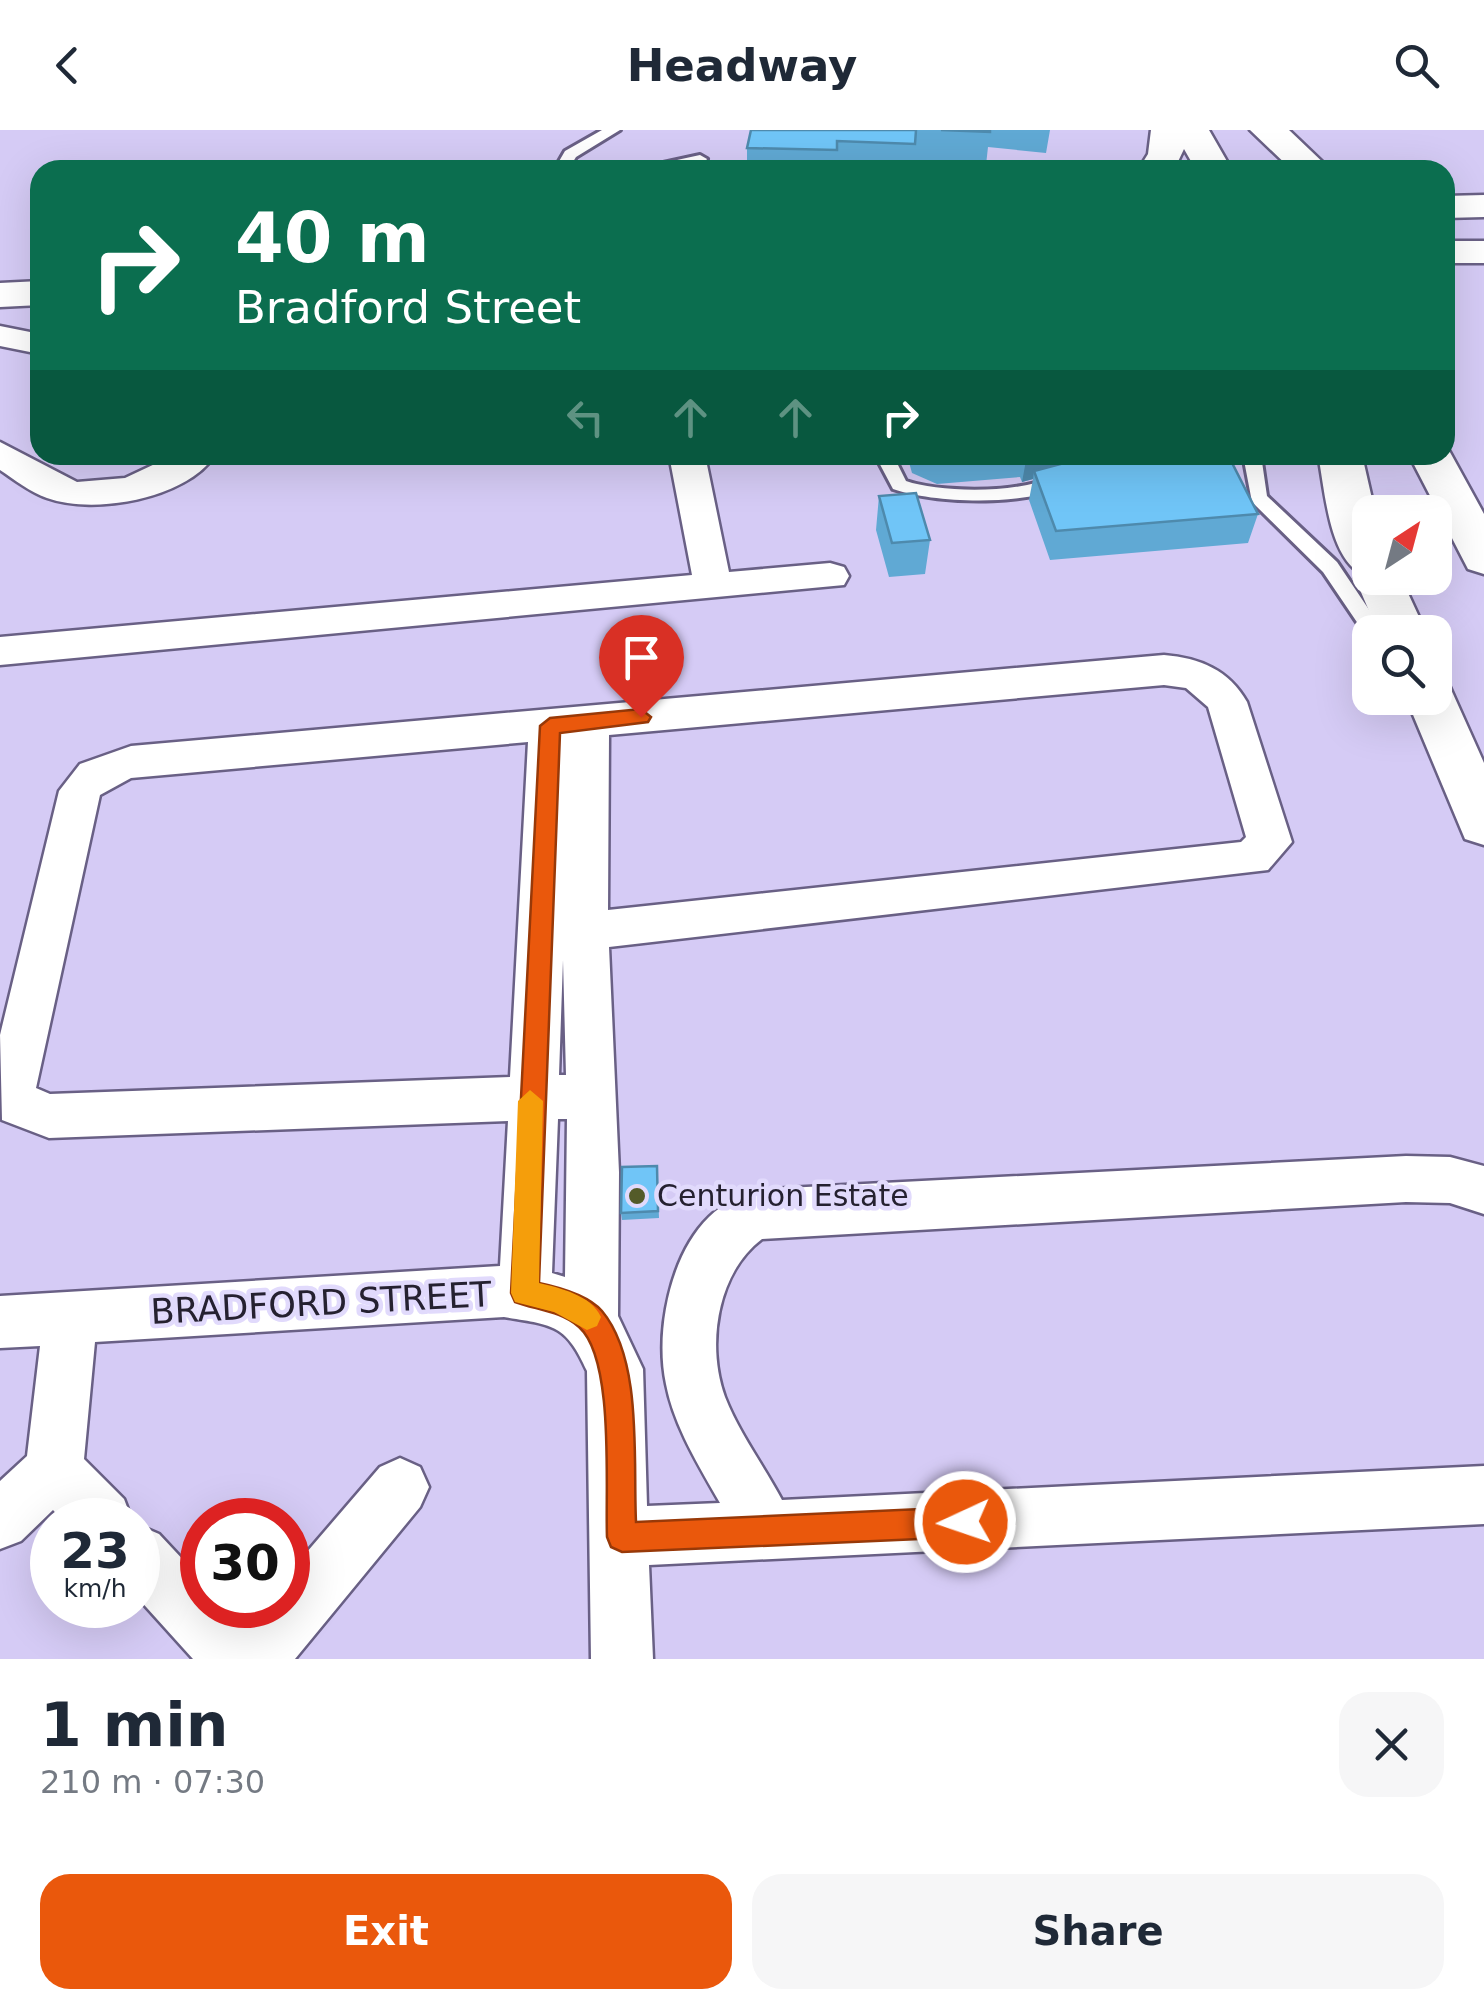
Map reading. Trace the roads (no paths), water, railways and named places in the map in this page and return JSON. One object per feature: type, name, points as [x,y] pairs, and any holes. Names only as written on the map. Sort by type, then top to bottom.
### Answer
[{"type":"main road","points":[[1162,160],[1170,130]]},
{"type":"main road","points":[[1191,130],[1208,160]]},
{"type":"main road","points":[[1258,130],[1271,160]]},
{"type":"main road","points":[[1268,130],[1302,160]]},
{"type":"main road","points":[[1455,207],[1484,206]]},
{"type":"main road","points":[[0,296],[30,293]]},
{"type":"main road","points":[[0,335],[30,332]]},
{"type":"main road","points":[[1313,465],[1352,526]]},
{"type":"main road","points":[[1343,465],[1352,501]]},
{"type":"main road","points":[[1436,465],[1484,558]]},
{"type":"main road","points":[[1438,715],[1484,824]]},
{"type":"street","points":[[0,335],[30,342]]},
{"type":"street","points":[[15,467],[69,492],[119,490],[170,477],[185,465]]},
{"type":"street","points":[[689,465],[713,586]]},
{"type":"street","points":[[0,652],[830,576]]},
{"type":"street","points":[[539,932],[585,931],[1234,862],[1264,852],[1270,842],[1227,702],[1214,684],[1183,670],[145,760],[117,764],[87,780],[80,791],[11,1092],[18,1104],[49,1116],[530,1095],[591,1096]]},
{"type":"street","points":[[569,724],[585,931],[594,1172],[591,1319],[605,1343],[617,1383],[622,1659]]},
{"type":"street","points":[[525,1293],[539,932],[569,724]]},
{"type":"street","points":[[768,1532],[698,1400],[691,1354],[699,1282],[712,1254],[741,1222],[766,1214],[812,1210],[1406,1179],[1450,1180],[1484,1190]]},
{"type":"street","name":"BRADFORD STREET","points":[[0,1322],[525,1293],[560,1300],[591,1319]]},
{"type":"street","points":[[0,1520],[54,1470],[71,1318]]},
{"type":"street","points":[[54,1470],[81,1498]]},
{"type":"street","points":[[256,1659],[400,1487]]},
{"type":"street","points":[[622,1537],[1484,1495]]},
{"type":"street","points":[[160,1579],[235,1659]]},
{"type":"lane","points":[[564,160],[613,130]]},
{"type":"lane","points":[[694,160],[700,159]]},
{"type":"lane","points":[[889,465],[899,485],[938,495],[1062,484],[1082,474],[1087,465]]},
{"type":"lane","points":[[1253,465],[1258,498]]},
{"type":"lane","points":[[1232,476],[1330,568],[1362,615]]},
{"type":"place","name":"Centurion Estate","points":[[637,1196]]}]
